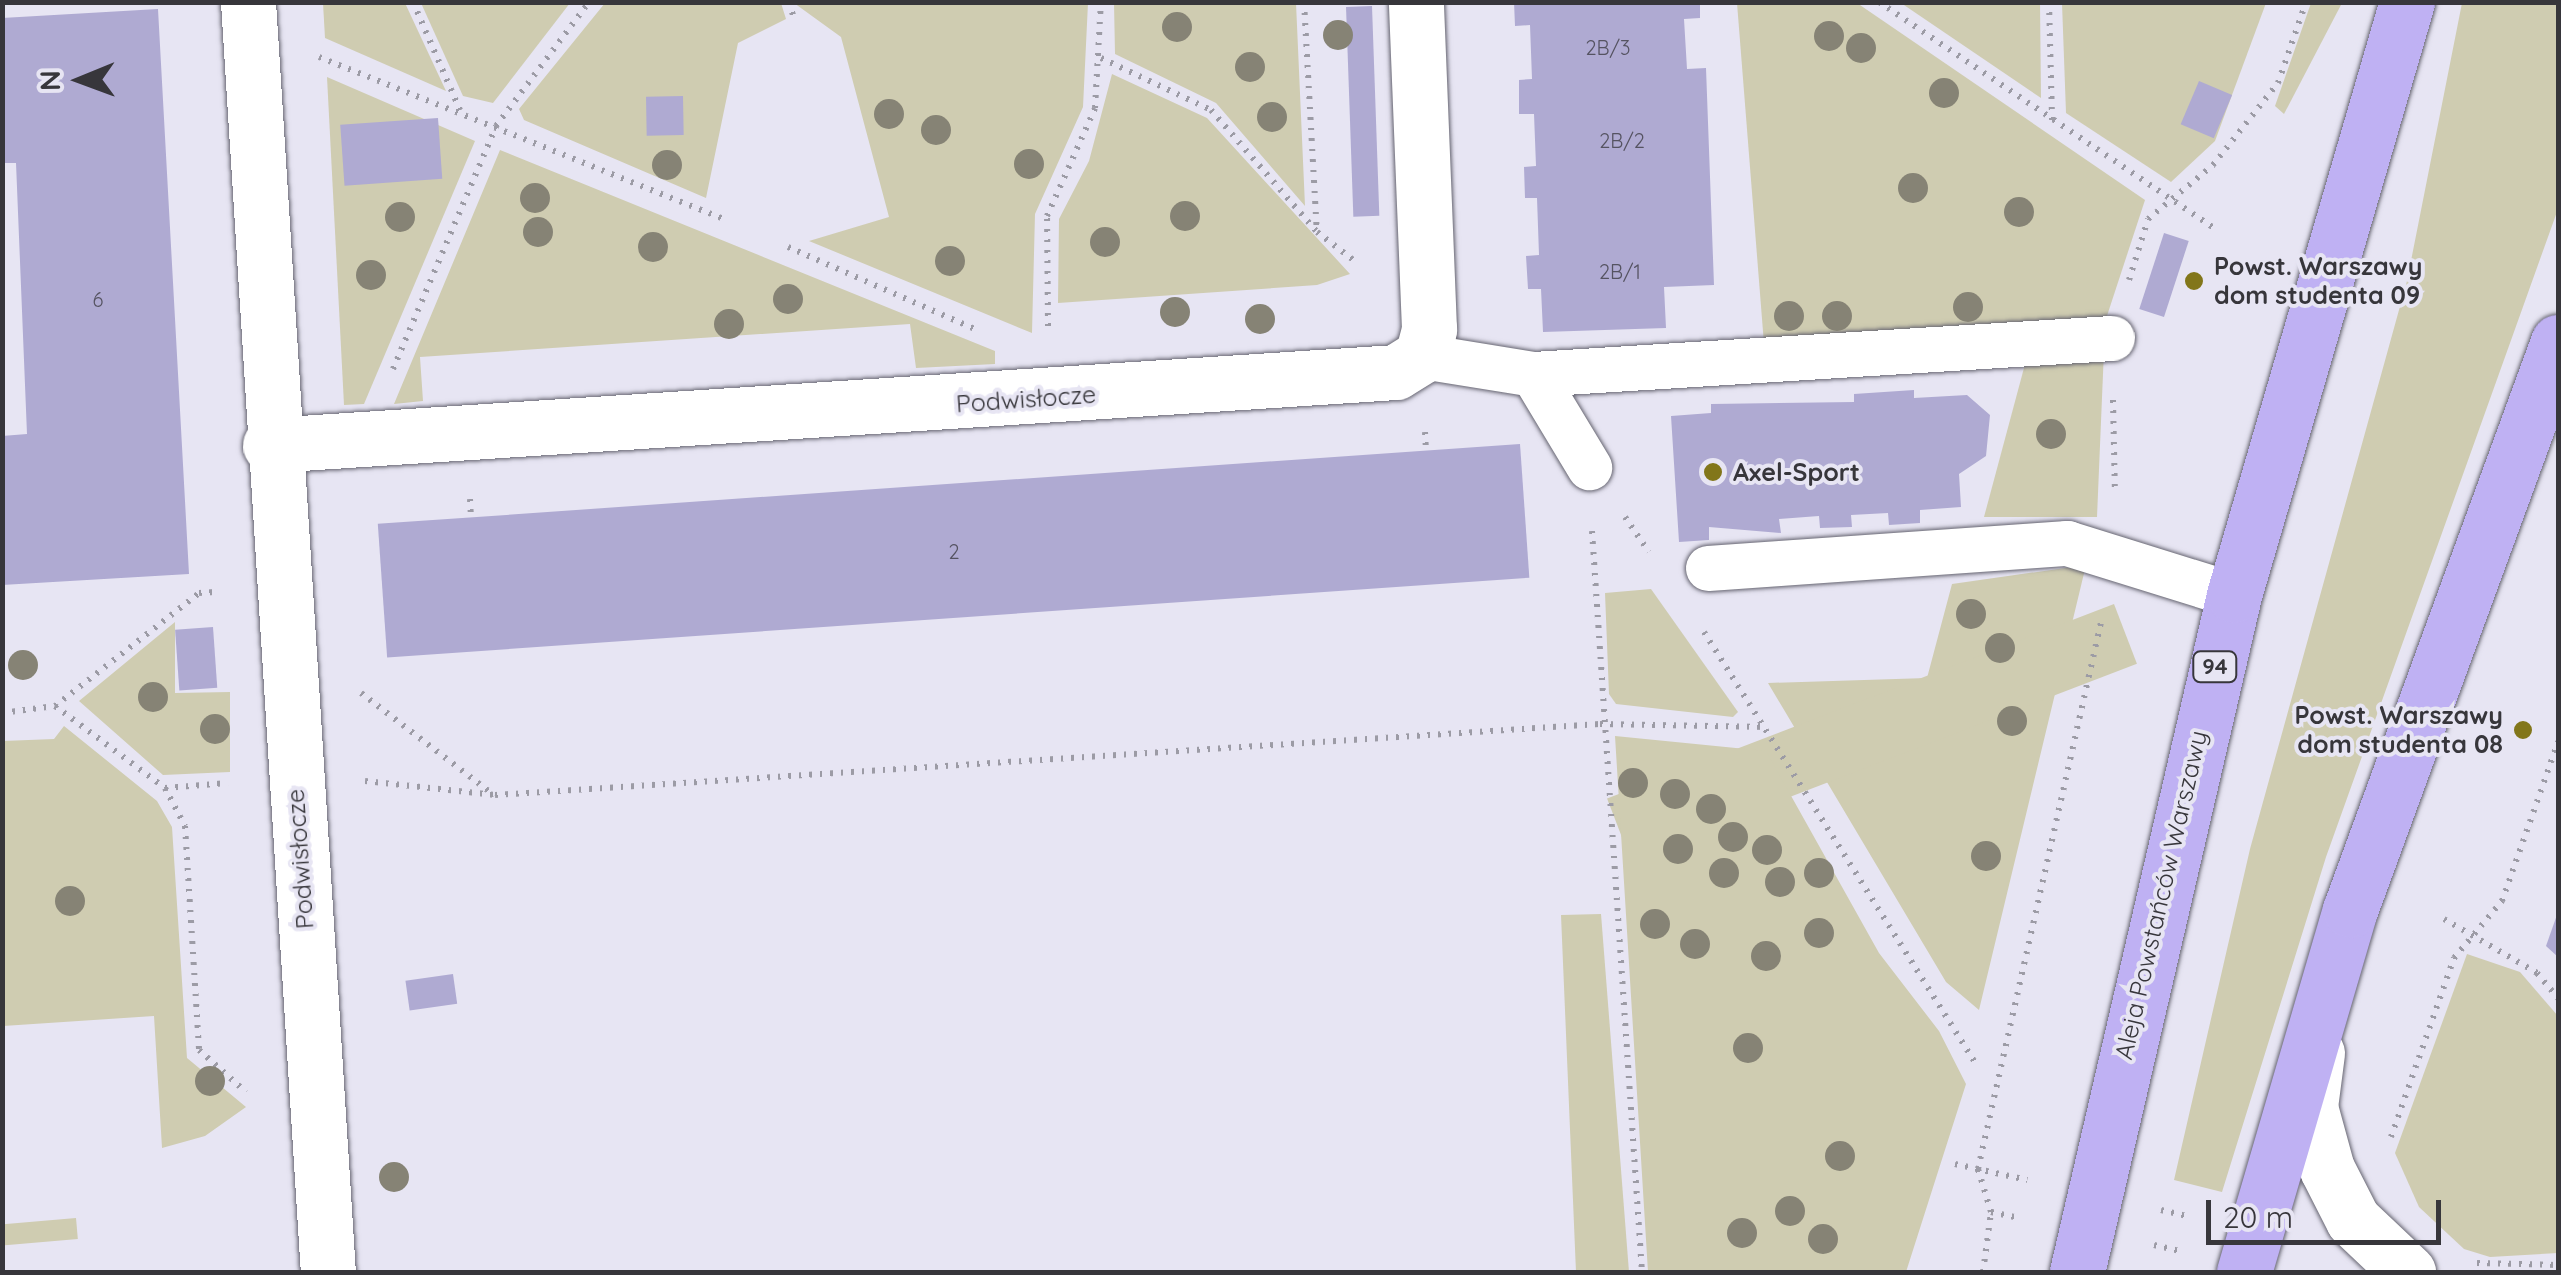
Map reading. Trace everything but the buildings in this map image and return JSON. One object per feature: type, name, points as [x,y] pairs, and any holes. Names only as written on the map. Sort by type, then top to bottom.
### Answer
[{"type":"main road","name":"Aleja Powstańców Warszawy","points":[[2077,1272],[2234,595],[2407,2]]},
{"type":"main road","points":[[2244,1272],[2325,984],[2547,408],[2558,342]]},
{"type":"street","points":[[1416,2],[1424,349]]},
{"type":"street","name":"Podwisłocze","points":[[249,26],[270,445],[328,1272]]},
{"type":"street","name":"Podwisłocze","points":[[270,445],[1382,374],[1424,349]]},
{"type":"street","points":[[2325,984],[2310,1107],[2353,1220],[2408,1272]]},
{"type":"lane","points":[[1424,349],[1533,374],[2112,338]]},
{"type":"lane","points":[[1533,374],[1590,467]]},
{"type":"lane","points":[[1708,568],[2068,543],[2234,595]]},
{"type":"path","points":[[413,2],[460,110]]},
{"type":"path","points":[[363,438],[496,126],[589,2]]},
{"type":"path","points":[[789,2],[794,18]]},
{"type":"path","points":[[1052,398],[1047,216],[1079,157],[1100,57],[1101,2]]},
{"type":"path","points":[[1304,2],[1317,232]]},
{"type":"path","points":[[1879,2],[2217,230]]},
{"type":"path","points":[[2049,2],[2052,121]]},
{"type":"path","points":[[249,26],[299,50],[460,110],[722,218]]},
{"type":"path","points":[[1100,57],[1211,110],[1317,232],[1372,275],[1424,349]]},
{"type":"path","points":[[788,248],[980,331]]},
{"type":"path","points":[[1590,467],[1654,559]]},
{"type":"path","points":[[1590,467],[1600,724],[1642,1272]]},
{"type":"path","points":[[2,713],[55,706],[199,592],[280,588]]},
{"type":"path","points":[[1697,621],[1768,727],[1976,1064]]},
{"type":"path","points":[[284,648],[370,698],[494,796]]},
{"type":"path","points":[[55,706],[165,788],[185,826],[200,1050],[321,1159]]},
{"type":"path","points":[[165,788],[295,778],[494,796],[1600,724],[1768,727]]},
{"type":"path","points":[[2353,1220],[2454,958],[2502,900],[2558,742]]},
{"type":"path","points":[[2444,919],[2474,934],[2558,998]]},
{"type":"shaded area","points":[[323,3],[405,3],[446,91],[325,38]]},
{"type":"shaded area","points":[[421,3],[570,3],[493,103],[463,96]]},
{"type":"shaded area","points":[[605,3],[781,3],[786,19],[738,43],[706,198],[524,120],[519,109]]},
{"type":"shaded area","points":[[794,3],[1088,3],[1083,107],[1035,214],[1032,333],[809,241],[889,217],[841,37]]},
{"type":"shaded area","points":[[1114,3],[1296,3],[1305,206],[1216,103],[1115,54]]},
{"type":"shaded area","points":[[1737,3],[1857,3],[2145,200],[2104,325],[1764,344]]},
{"type":"shaded area","points":[[1901,3],[2040,3],[2041,98]]},
{"type":"shaded area","points":[[2062,3],[2266,3],[2215,141],[2171,182],[2066,113]]},
{"type":"shaded area","points":[[2311,3],[2342,3],[2284,114],[2275,106]]},
{"type":"shaded area","points":[[2462,3],[2558,3],[2558,209],[2326,857],[2222,1192],[2174,1180],[2250,849],[2407,281]]},
{"type":"shaded area","points":[[1112,74],[1207,118],[1350,274],[1317,285],[1058,303],[1059,219],[1089,161]]},
{"type":"shaded area","points":[[327,77],[475,141],[364,404],[344,405]]},
{"type":"shaded area","points":[[500,150],[995,351],[995,364],[916,368],[910,324],[420,357],[423,401],[394,404]]},
{"type":"shaded area","points":[[2104,350],[2097,517],[1984,517],[2028,353]]},
{"type":"shaded area","points":[[2086,565],[1979,1010],[1946,982],[1768,683],[1927,678],[1952,584]]},
{"type":"shaded area","points":[[1651,589],[1738,712],[1733,717],[1616,704],[1609,694],[1605,593]]},
{"type":"shaded area","points":[[2114,604],[2137,664],[1630,858],[1607,799]]},
{"type":"shaded area","points":[[175,622],[175,693],[230,692],[230,772],[163,775],[79,701]]},
{"type":"shaded area","points":[[64,726],[157,801],[172,827],[187,1058],[246,1107],[205,1136],[162,1148],[154,1016],[3,1026],[3,741],[54,739]]},
{"type":"shaded area","points":[[1615,736],[1766,751],[1879,953],[1939,1031],[1966,1084],[1906,1272],[1648,1272]]},
{"type":"shaded area","points":[[1601,914],[1629,1272],[1576,1272],[1561,915]]},
{"type":"shaded area","points":[[2467,954],[2520,972],[2558,1016],[2558,1253],[2490,1257],[2464,1249],[2419,1207],[2395,1153]]},
{"type":"shaded area","points":[[76,1218],[78,1239],[5,1245],[3,1224]]},
{"type":"place","name":"Powst. Warszawy dom studenta 09","points":[[2194,281]]},
{"type":"place","name":"Axel-Sport","points":[[1713,472]]},
{"type":"place","name":"Powst. Warszawy dom studenta 08","points":[[2523,730]]}]
